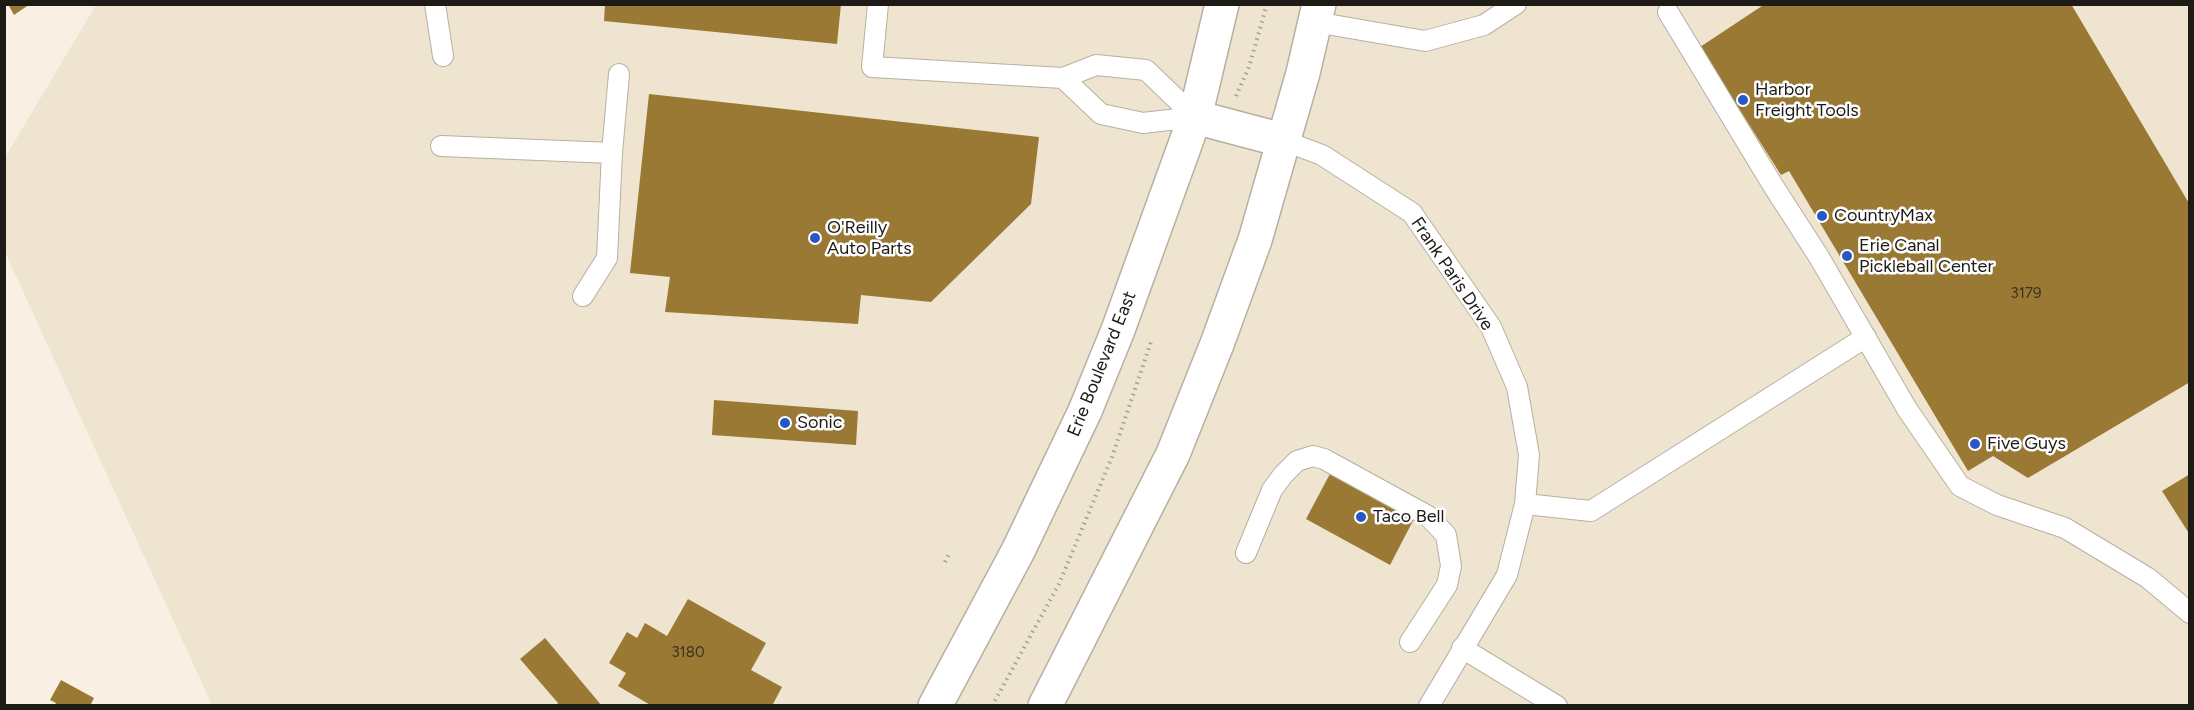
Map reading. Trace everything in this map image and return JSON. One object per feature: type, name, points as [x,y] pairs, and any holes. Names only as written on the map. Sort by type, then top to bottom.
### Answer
[{"type":"main road","name":"Erie Boulevard East","points":[[934,705],[1018,551],[1085,411],[1118,330],[1195,117],[1222,4]]},
{"type":"main road","points":[[1045,705],[1173,454],[1217,344],[1254,240],[1303,73],[1317,14]]},
{"type":"main road","points":[[1195,117],[1282,140]]},
{"type":"lane","points":[[435,4],[442,56]]},
{"type":"lane","points":[[878,4],[872,67],[1063,78],[1096,65],[1146,70],[1195,117]]},
{"type":"lane","points":[[1317,14],[1425,41],[1484,25],[1516,4]]},
{"type":"lane","points":[[1668,12],[1819,257],[1907,409],[1960,486],[1997,505],[2065,528],[2148,578],[2190,614]]},
{"type":"lane","points":[[583,296],[607,258],[612,153],[619,74]]},
{"type":"lane","points":[[1063,78],[1101,114],[1143,123],[1195,117]]},
{"type":"lane","name":"Frank Paris Drive","points":[[1282,140],[1322,154],[1412,213],[1491,327],[1517,387],[1529,455],[1525,504],[1507,575],[1428,705]]},
{"type":"lane","points":[[441,146],[612,153]]},
{"type":"lane","points":[[1525,504],[1591,510],[1866,337]]},
{"type":"lane","points":[[1246,553],[1272,490],[1283,475],[1297,461],[1313,456],[1324,459],[1428,516],[1446,535],[1451,566],[1447,585],[1410,642]]},
{"type":"lane","points":[[1462,648],[1557,705]]},
{"type":"path","points":[[945,562],[950,552]]},
{"type":"shaded area","points":[[96,5],[2188,5],[2190,7],[2189,705],[212,705],[5,252],[4,159]]},
{"type":"building","points":[[8,4],[30,4],[14,15]]},
{"type":"building","points":[[605,4],[841,4],[837,44],[604,21]]},
{"type":"building","points":[[1765,4],[2071,4],[2190,205],[2190,382],[2028,478],[1993,456],[1968,471],[1789,171],[1781,175],[1700,47]]},
{"type":"building","name":"O'Reilly Auto Parts","points":[[649,94],[1039,137],[1031,204],[931,302],[861,295],[858,324],[665,312],[670,277],[630,273]]},
{"type":"building","name":"Sonic","points":[[714,400],[858,411],[856,445],[712,435]]},
{"type":"building","name":"Taco Bell","points":[[1332,470],[1416,515],[1390,565],[1306,519]]},
{"type":"building","points":[[2190,474],[2190,535],[2162,491]]},
{"type":"building","points":[[688,599],[766,643],[751,670],[782,687],[772,706],[652,706],[618,686],[626,673],[609,663],[627,632],[637,638],[645,623],[667,636]]},
{"type":"building","points":[[545,638],[602,706],[556,706],[558,703],[520,659]]},
{"type":"building","points":[[61,680],[94,698],[90,706],[54,706],[56,703],[50,700]]},
{"type":"place","name":"Harbor Freight Tools","points":[[1743,100]]},
{"type":"place","name":"CountryMax","points":[[1822,216]]},
{"type":"place","name":"O'Reilly Auto Parts","points":[[815,238]]},
{"type":"place","name":"Erie Canal Pickleball Center","points":[[1847,256]]},
{"type":"place","name":"Sonic","points":[[785,423]]},
{"type":"place","name":"Five Guys","points":[[1975,444]]},
{"type":"place","name":"Taco Bell","points":[[1361,517]]}]
